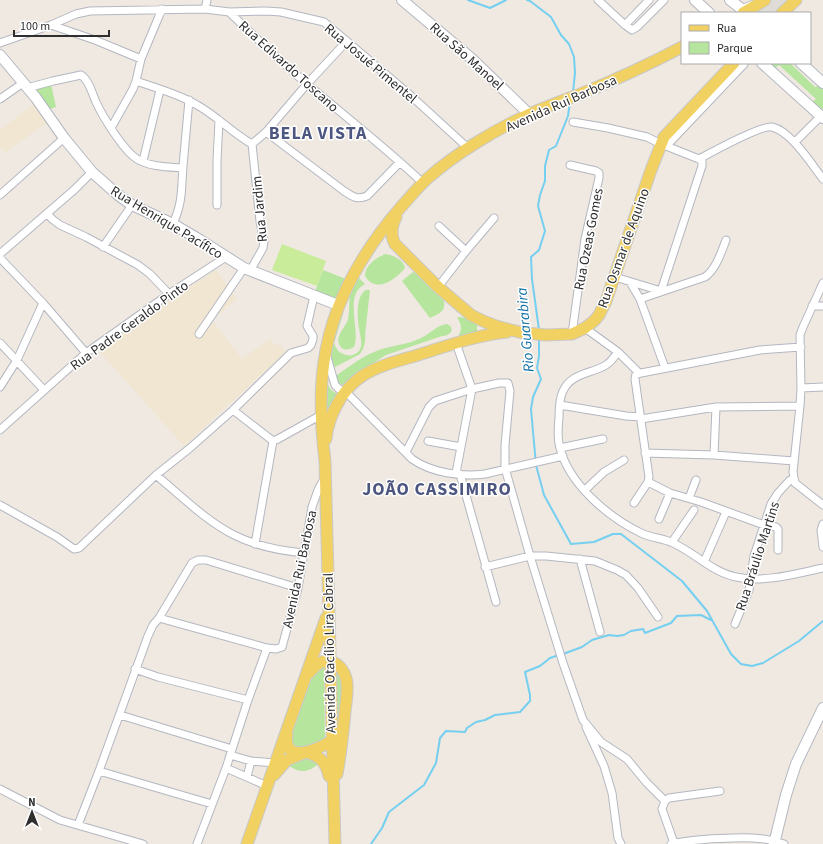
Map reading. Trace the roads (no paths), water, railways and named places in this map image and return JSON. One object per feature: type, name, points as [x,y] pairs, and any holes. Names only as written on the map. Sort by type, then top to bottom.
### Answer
[{"type":"main road","name":"Rua São Manoel","points":[[402,0],[471,58],[529,114]]},
{"type":"main road","points":[[695,0],[708,12]]},
{"type":"main road","points":[[730,0],[743,10],[763,2]]},
{"type":"main road","points":[[783,12],[796,0]]},
{"type":"main road","points":[[745,12],[763,2]]},
{"type":"main road","name":"Avenida Rui Barbosa","points":[[321,416],[321,385],[326,351],[338,305],[364,256],[400,209],[423,183],[468,148],[529,114],[639,69],[681,48]]},
{"type":"main road","name":"Rua Henrique Pacífico","points":[[0,55],[46,110],[64,138],[92,172],[109,188],[132,205],[173,224],[247,270],[338,305]]},
{"type":"main road","name":"Rua Osmar de Aquino","points":[[346,392],[358,379],[367,373],[456,343],[494,333],[545,335],[572,334],[585,328],[594,321],[603,309],[664,137],[733,64]]},
{"type":"main road","points":[[661,144],[668,142],[742,64]]},
{"type":"main road","points":[[763,64],[822,116]]},
{"type":"main road","points":[[802,64],[823,83]]},
{"type":"main road","name":"Rua Osmar de Aquino","points":[[400,209],[392,227],[392,240],[438,287],[471,315],[496,326],[524,333]]},
{"type":"main road","points":[[481,336],[483,321]]},
{"type":"main road","name":"Avenida Otacílio Lira Cabral","points":[[324,461],[330,423],[336,407],[346,392]]},
{"type":"main road","name":"Avenida Otacílio Lira Cabral","points":[[321,416],[325,478],[335,844]]},
{"type":"main road","points":[[247,844],[328,612]]},
{"type":"main road","points":[[305,679],[319,663],[323,661],[335,663],[343,671],[346,679],[347,685],[341,749],[333,796]]},
{"type":"main road","points":[[778,843],[786,795],[796,764],[823,708]]},
{"type":"main road","points":[[288,730],[286,740],[288,748],[296,752],[307,753],[321,759],[326,765],[333,796]]},
{"type":"main road","points":[[268,784],[283,764],[292,758],[320,748],[331,741]]},
{"type":"street","points":[[205,9],[207,0]]},
{"type":"street","points":[[598,0],[632,30],[634,30],[664,0]]},
{"type":"street","points":[[625,25],[649,0]]},
{"type":"street","points":[[111,128],[122,110],[136,81],[141,59],[162,9]]},
{"type":"street","name":"Rua Josué Pimentel","points":[[0,43],[51,25],[76,14],[90,11],[162,9],[205,9],[229,12],[266,11],[324,22],[410,95],[468,148]]},
{"type":"street","name":"Rua Edivardo Toscano","points":[[229,12],[269,51],[423,183]]},
{"type":"street","points":[[51,25],[141,59]]},
{"type":"street","points":[[136,81],[189,100],[252,144],[266,132],[307,84],[347,41]]},
{"type":"street","points":[[0,99],[25,86],[81,75],[86,80],[104,119],[132,155],[143,162],[158,166],[183,168]]},
{"type":"street","points":[[143,162],[160,90]]},
{"type":"street","points":[[173,224],[182,199],[189,100]]},
{"type":"street","points":[[795,142],[822,116]]},
{"type":"street","points":[[217,205],[219,120]]},
{"type":"street","points":[[573,122],[647,137],[702,161],[702,166],[661,291]]},
{"type":"street","points":[[699,159],[770,127],[776,129],[795,142],[823,179]]},
{"type":"street","points":[[266,132],[352,197],[360,199],[367,196],[400,162]]},
{"type":"street","points":[[0,195],[64,138]]},
{"type":"street","name":"Rua Jardim","points":[[199,334],[263,248],[264,241],[260,221],[252,144]]},
{"type":"street","name":"Rua Ozeas Gomes","points":[[570,165],[596,171],[599,178],[585,239],[572,334]]},
{"type":"street","points":[[0,254],[92,172]]},
{"type":"street","points":[[103,247],[132,205]]},
{"type":"street","points":[[47,213],[52,220],[60,225],[138,265],[150,274],[169,294]]},
{"type":"street","points":[[438,287],[494,218]]},
{"type":"street","points":[[439,226],[466,251]]},
{"type":"street","points":[[640,299],[661,291],[689,284],[710,274],[726,240]]},
{"type":"street","name":"Rua Padre Geraldo Pinto","points":[[0,430],[86,353],[169,294],[226,257]]},
{"type":"street","points":[[0,258],[43,303],[86,353]]},
{"type":"street","points":[[615,277],[661,291]]},
{"type":"street","points":[[630,282],[640,299],[665,368]]},
{"type":"street","points":[[823,283],[803,327],[800,340],[801,388],[793,479],[798,486],[823,505]]},
{"type":"street","points":[[0,505],[76,549],[156,475],[190,448],[233,410],[291,353],[308,348],[311,345],[313,336],[308,326],[314,296]]},
{"type":"street","points":[[0,387],[17,360],[43,303]]},
{"type":"street","points":[[812,306],[823,306]]},
{"type":"street","points":[[585,328],[618,352],[638,373]]},
{"type":"street","points":[[0,343],[44,390]]},
{"type":"street","points":[[456,343],[472,389],[461,447],[458,473],[496,602]]},
{"type":"street","points":[[638,373],[760,350],[801,347]]},
{"type":"street","points":[[326,351],[331,375],[335,385],[339,389],[346,392],[421,465],[443,471],[472,475],[562,456]]},
{"type":"street","points":[[618,352],[612,361],[606,365],[586,373],[568,383],[563,390],[560,405],[558,429],[562,456],[585,490],[601,507],[628,526],[646,535],[672,542],[724,573],[751,579],[782,576],[823,568]]},
{"type":"street","points":[[634,503],[648,482],[649,472],[635,379],[638,373]]},
{"type":"street","points":[[406,452],[432,404],[439,399],[472,389],[505,382],[508,383],[510,391],[504,444],[506,468],[530,556],[563,663],[583,720],[606,773],[612,794],[618,838],[622,844]]},
{"type":"street","points":[[801,388],[823,387]]},
{"type":"street","points":[[560,405],[641,418],[716,407],[800,406]]},
{"type":"street","points":[[714,455],[716,407]]},
{"type":"street","points":[[233,410],[273,441]]},
{"type":"street","points":[[273,441],[278,440],[321,416]]},
{"type":"street","points":[[560,448],[603,439]]},
{"type":"street","points":[[255,544],[273,441]]},
{"type":"street","points":[[428,441],[461,447]]},
{"type":"street","points":[[646,453],[714,455],[794,461]]},
{"type":"street","points":[[585,490],[604,472],[624,460]]},
{"type":"street","points":[[156,475],[214,522],[235,535],[255,544],[274,549],[305,553]]},
{"type":"street","name":"Avenida Rui Barbosa","points":[[267,648],[276,649],[282,647],[298,588],[312,507],[318,490],[325,478]]},
{"type":"street","name":"Rua Bráulio Martins","points":[[735,624],[749,590],[754,556],[771,504],[778,493],[790,480],[793,479]]},
{"type":"street","points":[[688,498],[696,480]]},
{"type":"street","points":[[648,482],[670,493],[764,525],[776,527],[778,529],[778,550]]},
{"type":"street","points":[[659,519],[670,493]]},
{"type":"street","points":[[672,542],[694,510]]},
{"type":"street","points":[[704,562],[726,512]]},
{"type":"street","points":[[823,524],[821,530],[823,547]]},
{"type":"street","points":[[485,567],[530,556],[546,556],[595,562],[607,565],[626,575],[638,588],[658,616]]},
{"type":"street","points":[[78,825],[100,771],[135,669],[153,625],[159,618],[192,563],[198,560],[206,560],[298,588]]},
{"type":"street","points":[[580,560],[600,632]]},
{"type":"street","points":[[159,618],[267,648],[226,768],[197,844]]},
{"type":"street","points":[[135,669],[173,681],[248,700]]},
{"type":"street","points":[[120,714],[231,752],[251,761],[275,763]]},
{"type":"street","points":[[583,720],[601,742],[627,759],[646,782],[665,801]]},
{"type":"street","points":[[247,777],[251,761]]},
{"type":"street","points":[[226,768],[268,784]]},
{"type":"street","points":[[100,771],[212,804]]},
{"type":"street","points":[[0,789],[60,820],[143,844]]},
{"type":"street","points":[[720,791],[670,798],[665,801],[662,809],[673,844],[731,838],[752,838],[778,843]]},
{"type":"waterway","name":"Rio Guarabira","points":[[468,0],[490,8],[506,0]]},
{"type":"waterway","name":"Rio Guarabira","points":[[527,0],[551,17],[561,35],[569,44],[574,57],[575,73],[573,92]]},
{"type":"waterway","name":"Rio Guarabira","points":[[539,330],[532,279],[531,257],[539,250],[545,231],[538,206],[545,181],[545,166],[549,150],[556,146],[568,116],[570,102]]},
{"type":"waterway","name":"Rio Guarabira","points":[[539,338],[537,368],[541,379],[533,397],[531,409],[536,465],[544,495],[571,544],[594,542],[613,534],[621,534],[682,581],[707,611],[731,654],[741,664],[752,666],[763,663],[799,641],[823,621]]},
{"type":"waterway","points":[[563,654],[582,647],[592,640],[609,635],[624,635],[631,631],[643,629],[645,633],[671,623],[677,616],[701,615],[711,620]]},
{"type":"waterway","points":[[371,844],[382,828],[389,812],[424,785],[436,763],[440,738],[446,731],[465,732],[467,728],[476,722],[485,720],[495,715],[520,712],[530,701],[525,672],[540,666],[550,658],[559,655]]},
{"type":"district","name":"BELA VISTA","points":[[318,133]]},
{"type":"district","name":"JOÃO CASSIMIRO","points":[[437,489]]}]
